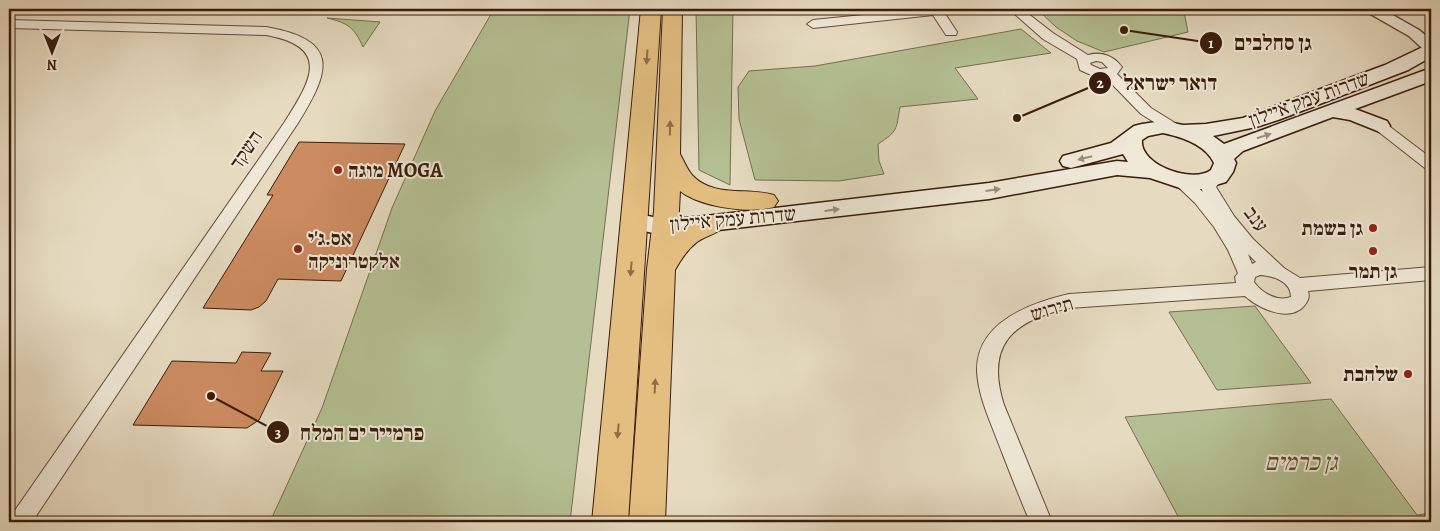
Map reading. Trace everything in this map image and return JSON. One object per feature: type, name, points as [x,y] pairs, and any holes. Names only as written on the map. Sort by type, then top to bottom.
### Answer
[{"type":"main road","points":[[610,522],[635,221],[650,9]]},
{"type":"main road","points":[[648,522],[661,269],[667,220],[672,9]]},
{"type":"main road","name":"שדרות עמק איילון","points":[[667,220],[765,201],[1016,171],[1087,157],[1119,148],[1135,136],[1152,128],[1213,131],[1272,114],[1402,64],[1430,45]]},
{"type":"main road","name":"שדרות עמק איילון","points":[[1223,159],[1228,151],[1235,146],[1431,74]]},
{"type":"main road","points":[[1366,97],[1363,108],[1380,126]]},
{"type":"main road","points":[[1332,111],[1355,115],[1380,126]]},
{"type":"main road","points":[[1135,136],[1130,148],[1134,156],[1150,171],[1181,182],[1196,183],[1214,179],[1222,172],[1224,166],[1223,159],[1218,151],[1210,143],[1181,130]]},
{"type":"main road","points":[[669,155],[683,180],[701,193],[736,199],[765,201]]},
{"type":"main road","name":"שדרות עמק איילון","points":[[635,221],[667,220],[714,223],[989,191],[1117,168],[1150,171]]},
{"type":"main road","points":[[661,269],[675,246],[682,239],[693,230],[714,223]]},
{"type":"street","points":[[1015,9],[1048,36],[1086,59],[1083,64],[1089,70],[1100,74],[1108,73],[1138,103],[1162,122],[1181,130]]},
{"type":"street","points":[[1372,9],[1414,33],[1430,45]]},
{"type":"street","points":[[1383,9],[1430,45]]},
{"type":"street","points":[[813,24],[936,10],[951,32]]},
{"type":"street","name":"השקד","points":[[9,24],[266,31],[281,34],[302,42],[314,52],[318,64],[317,76],[300,107],[208,246],[19,522]]},
{"type":"street","points":[[1135,136],[1142,126],[1138,103]]},
{"type":"street","points":[[1380,126],[1431,165]]},
{"type":"street","name":"ענב","points":[[1214,179],[1208,186],[1243,237],[1267,263],[1291,280]]},
{"type":"street","name":"ענב","points":[[1181,182],[1193,189],[1204,201],[1239,253],[1248,282]]},
{"type":"street","name":"תירוש","points":[[1041,522],[994,405],[987,367],[991,352],[999,336],[1023,317],[1043,307],[1069,302],[1248,282],[1252,270],[1267,269],[1291,280]]},
{"type":"street","points":[[1248,282],[1267,303],[1284,306],[1293,305],[1301,297],[1291,280],[1431,274]]},
{"type":"green space","points":[[494,9],[630,9],[570,522],[270,522],[322,408],[392,208],[435,111]]},
{"type":"green space","points":[[696,9],[733,9],[730,185],[699,170]]},
{"type":"green space","points":[[1037,9],[1179,9],[1184,12],[1188,32],[1104,52],[1077,41],[1056,27]]},
{"type":"green space","points":[[327,18],[380,22],[363,47],[353,30],[345,24]]},
{"type":"green space","points":[[1021,29],[1051,53],[955,68],[978,99],[900,107],[898,121],[893,133],[878,144],[879,161],[884,174],[839,181],[755,180],[739,119],[738,87],[749,71],[815,66]]},
{"type":"green space","points":[[1255,306],[1311,383],[1217,390],[1169,312]]},
{"type":"green space","name":"גן כרמים","points":[[1331,399],[1417,515],[1431,513],[1431,522],[1181,522],[1125,417]]},
{"type":"building","points":[[299,142],[405,144],[341,281],[278,279],[266,301],[259,307],[251,310],[203,308],[273,195],[267,195]]},
{"type":"building","points":[[242,352],[271,353],[261,371],[283,371],[259,420],[247,428],[133,425],[172,361],[236,363]]},
{"type":"place","name":"גן סחלבים","points":[[1124,30]]},
{"type":"place","name":"דואר ישראל","points":[[1017,118]]},
{"type":"place","name":"מוגה MOGA","points":[[338,170]]},
{"type":"place","name":"גן בשמת","points":[[1373,228]]},
{"type":"place","name":"אס.ג'י אלקטרוניקה","points":[[298,249]]},
{"type":"place","name":"גן תמר","points":[[1373,251]]},
{"type":"place","name":"שלהבת","points":[[1408,374]]},
{"type":"place","name":"פרמייר ים המלח","points":[[211,396]]}]
